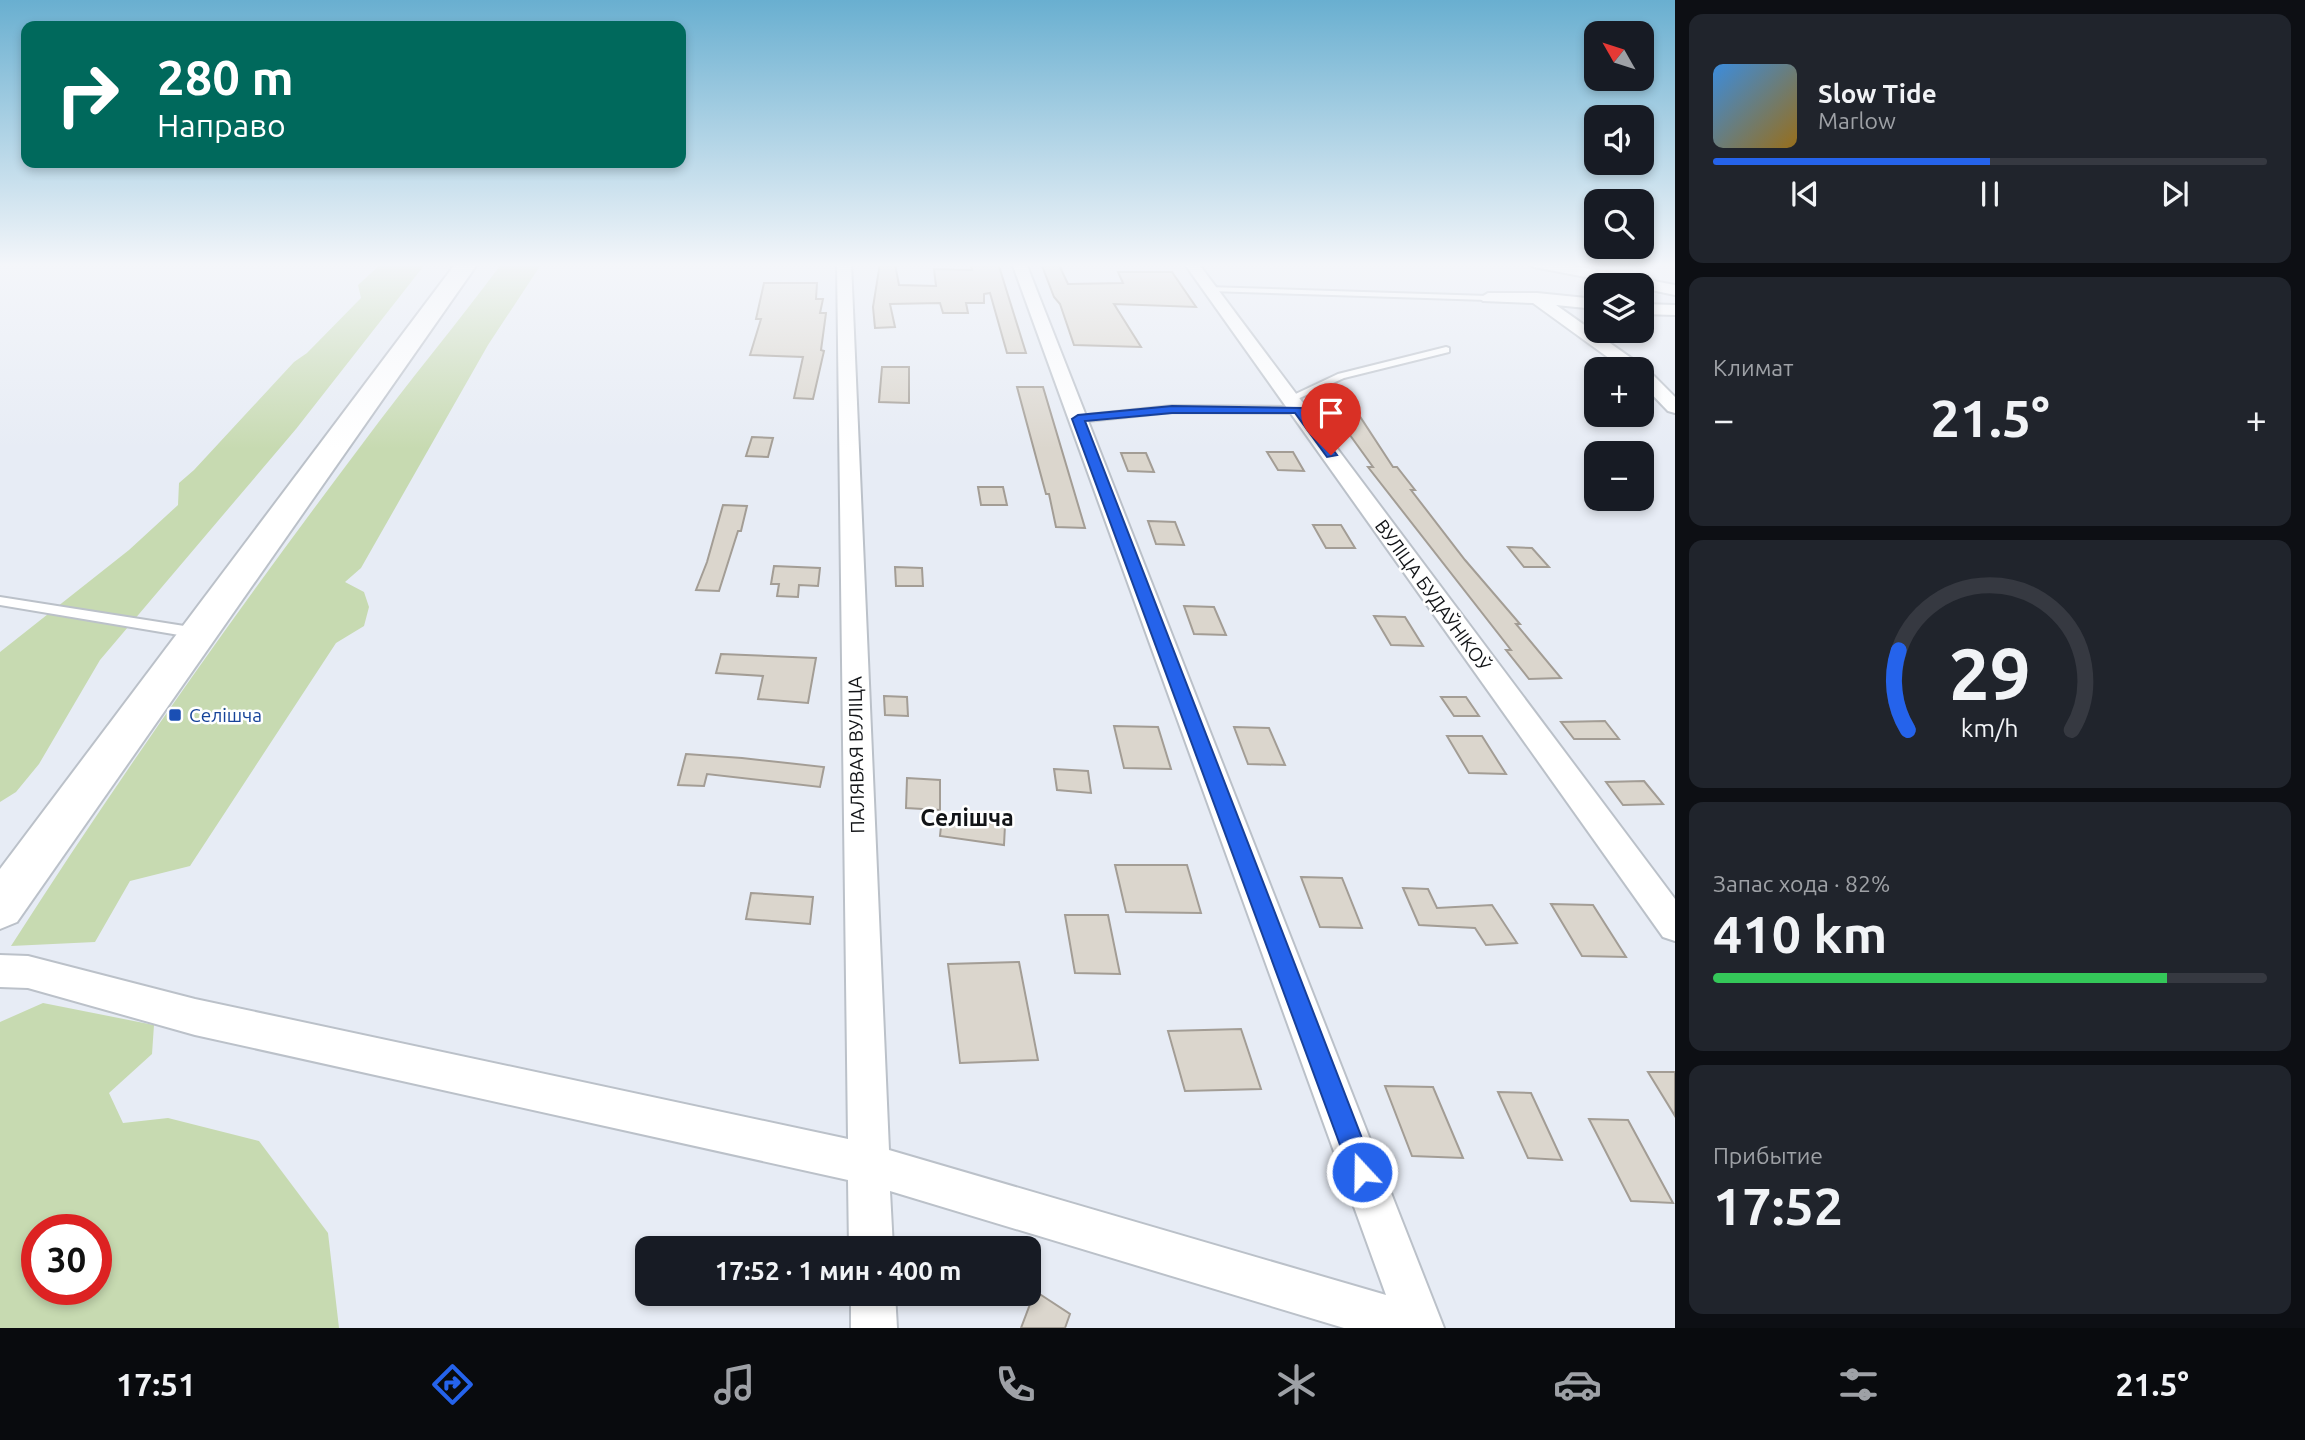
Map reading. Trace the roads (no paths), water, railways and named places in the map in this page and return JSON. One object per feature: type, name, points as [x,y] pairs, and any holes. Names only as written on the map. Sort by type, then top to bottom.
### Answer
[{"type":"main road","points":[[0,907],[422,325]]},
{"type":"street","name":"ПАЛЯВАЯ ВУЛІЦА","points":[[846,325],[870,1236]]},
{"type":"street","points":[[1042,325],[1420,1328]]},
{"type":"street","name":"ВУЛІЦА БУДАЎНІКОЎ","points":[[1236,325],[1675,926]]},
{"type":"street","points":[[1574,325],[1618,357]]},
{"type":"street","points":[[1654,386],[1675,407]]},
{"type":"street","points":[[0,971],[28,972],[195,1017],[867,1164],[1420,1328]]},
{"type":"street","points":[[873,1306],[874,1328]]},
{"type":"lane","points":[[1078,419],[1172,409],[1294,404],[1341,376],[1446,350]]},
{"type":"lane","points":[[0,601],[197,633]]},
{"type":"place","name":"Селішча","points":[[175,715]]},
{"type":"district","name":"Селішча","points":[[967,817]]}]
